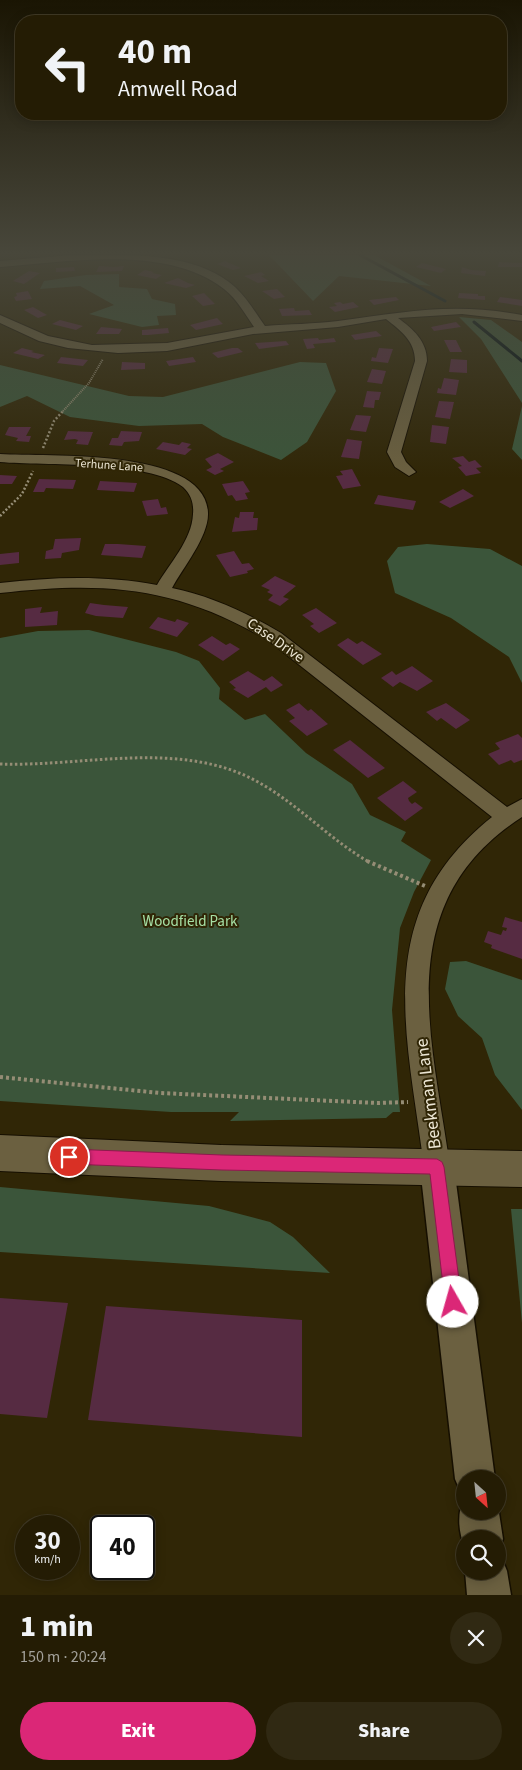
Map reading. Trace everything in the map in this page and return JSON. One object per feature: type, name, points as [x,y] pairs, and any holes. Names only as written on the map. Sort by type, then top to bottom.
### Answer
[{"type":"main road","points":[[0,1153],[222,1163],[522,1169]]},
{"type":"street","points":[[20,329],[54,341],[107,348],[172,346],[272,329]]},
{"type":"street","points":[[405,329],[421,349],[421,361],[394,452],[400,464],[409,472]]},
{"type":"street","name":"Terhune Lane","points":[[0,458],[130,464],[158,470],[184,483],[200,502],[201,514],[197,529],[163,589]]},
{"type":"street","name":"Case Drive","points":[[0,588],[71,582],[100,583],[163,589],[225,609],[275,636],[514,811]]},
{"type":"street","name":"Beekman Lane","points":[[474,1470],[418,1002],[418,958],[423,933],[439,893],[461,858],[479,838],[514,811]]},
{"type":"street","points":[[487,1580],[489,1595]]},
{"type":"path","points":[[40,456],[54,421],[89,383],[107,348]]},
{"type":"path","points":[[0,516],[22,494],[35,466]]},
{"type":"path","points":[[0,764],[79,763],[144,759],[187,761],[220,766],[260,783],[282,797],[362,858],[439,893]]},
{"type":"path","points":[[0,1077],[160,1092],[377,1103],[429,1101]]},
{"type":"green space","points":[[471,329],[504,329],[522,342],[522,403],[481,339]]},
{"type":"green space","points":[[300,362],[326,363],[336,391],[307,442],[281,460],[223,437],[202,424],[139,426],[70,417],[27,396],[0,407],[0,365],[129,396],[163,397]]},
{"type":"green space","points":[[522,406],[522,460],[512,449]]},
{"type":"green space","points":[[427,544],[490,549],[522,566],[522,683],[509,657],[451,618],[395,593],[387,561],[398,547]]},
{"type":"green space","name":"Woodfield Park","points":[[89,630],[176,652],[199,661],[220,688],[219,699],[245,720],[265,714],[306,753],[352,784],[370,815],[406,832],[401,841],[431,860],[414,892],[400,928],[392,1010],[400,1112],[393,1112],[386,1118],[230,1121],[239,1112],[171,1112],[0,1101],[0,638],[38,631]]},
{"type":"green space","points":[[466,961],[522,980],[522,1110],[495,1075],[482,1038],[458,1016],[445,989],[450,962]]},
{"type":"green space","points":[[0,1187],[209,1206],[270,1222],[293,1237],[330,1273],[0,1252]]},
{"type":"green space","points":[[511,1209],[522,1209],[522,1323]]},
{"type":"building","points":[[99,329],[122,329],[119,334],[96,334]]},
{"type":"building","points":[[168,329],[169,333],[142,335],[142,330]]},
{"type":"building","points":[[376,331],[382,336],[355,340],[351,335]]},
{"type":"building","points":[[318,338],[319,340],[334,338],[336,342],[313,344],[315,348],[307,349],[303,339]]},
{"type":"building","points":[[444,340],[456,340],[462,352],[450,352]]},
{"type":"building","points":[[286,341],[289,345],[259,349],[255,343]]},
{"type":"building","points":[[22,348],[45,355],[38,359],[13,353]]},
{"type":"building","points":[[238,348],[243,352],[218,358],[212,353]]},
{"type":"building","points":[[379,348],[393,349],[388,363],[371,361],[372,357],[376,358]]},
{"type":"building","points":[[61,357],[88,360],[83,366],[57,363]]},
{"type":"building","points":[[193,357],[196,362],[169,366],[166,361]]},
{"type":"building","points":[[451,359],[467,360],[467,373],[449,372]]},
{"type":"building","points":[[122,362],[145,363],[145,369],[121,370]]},
{"type":"building","points":[[372,369],[386,371],[382,384],[367,382]]},
{"type":"building","points":[[444,378],[459,380],[456,395],[437,393],[438,388],[441,389]]},
{"type":"building","points":[[367,391],[381,392],[379,400],[375,400],[374,408],[363,407]]},
{"type":"building","points":[[439,401],[454,402],[450,419],[435,417]]},
{"type":"building","points":[[356,415],[371,416],[366,432],[350,430]]},
{"type":"building","points":[[432,425],[449,427],[446,444],[430,442]]},
{"type":"building","points":[[9,427],[31,427],[26,436],[31,436],[29,442],[16,441],[18,438],[5,435]]},
{"type":"building","points":[[68,431],[93,432],[88,445],[76,444],[78,440],[75,439],[64,440]]},
{"type":"building","points":[[121,431],[142,432],[139,441],[124,442],[122,446],[109,445],[112,438],[118,438]]},
{"type":"building","points":[[347,439],[362,441],[359,459],[341,457]]},
{"type":"building","points":[[163,442],[179,445],[182,442],[191,444],[187,448],[192,449],[185,455],[156,449]]},
{"type":"building","points":[[218,453],[234,462],[220,469],[224,471],[215,475],[206,470],[212,467],[205,459]]},
{"type":"building","points":[[463,456],[469,462],[475,460],[482,467],[476,468],[481,473],[466,476],[458,467],[462,466],[452,458]]},
{"type":"building","points":[[352,469],[361,486],[343,489],[336,476],[343,475],[340,471]]},
{"type":"building","points":[[0,475],[17,476],[12,484],[0,484]]},
{"type":"building","points":[[39,479],[76,480],[73,489],[46,488],[44,492],[33,492]]},
{"type":"building","points":[[100,481],[137,483],[134,492],[97,490]]},
{"type":"building","points":[[243,481],[250,492],[245,493],[248,499],[236,501],[232,495],[228,496],[222,484]]},
{"type":"building","points":[[463,489],[474,496],[450,508],[439,502]]},
{"type":"building","points":[[378,495],[416,501],[413,510],[374,504]]},
{"type":"building","points":[[158,499],[161,508],[166,507],[168,514],[147,516],[142,501]]},
{"type":"building","points":[[240,512],[254,512],[253,518],[258,518],[257,530],[232,532],[235,517],[239,518]]},
{"type":"building","points":[[81,538],[79,550],[62,553],[61,558],[45,559],[46,551],[53,549],[55,539]]},
{"type":"building","points":[[105,544],[146,546],[142,558],[101,555]]},
{"type":"building","points":[[234,551],[242,564],[249,563],[254,569],[247,571],[248,573],[230,577],[216,555]]},
{"type":"building","points":[[19,552],[19,563],[0,565],[0,554]]},
{"type":"building","points":[[275,576],[296,586],[283,597],[289,599],[280,606],[268,600],[273,595],[267,592],[270,590],[261,586]]},
{"type":"building","points":[[90,603],[128,607],[123,618],[96,616],[85,613]]},
{"type":"building","points":[[42,607],[40,613],[58,611],[57,625],[25,627],[25,609]]},
{"type":"building","points":[[316,608],[337,623],[319,633],[310,626],[314,624],[302,615]]},
{"type":"building","points":[[158,617],[175,622],[177,619],[189,623],[177,637],[149,628]]},
{"type":"building","points":[[212,636],[226,645],[230,643],[240,649],[223,661],[198,645]]},
{"type":"building","points":[[348,638],[357,644],[362,641],[382,654],[363,665],[337,645]]},
{"type":"building","points":[[412,666],[433,681],[417,691],[400,682],[393,687],[381,678],[392,671],[396,675]]},
{"type":"building","points":[[248,671],[264,681],[272,676],[283,685],[271,692],[266,687],[248,698],[233,689],[236,688],[229,682]]},
{"type":"building","points":[[299,703],[308,711],[311,709],[328,724],[307,736],[289,721],[295,718],[286,710]]},
{"type":"building","points":[[446,703],[470,720],[456,729],[441,718],[437,721],[426,712]]},
{"type":"building","points":[[518,734],[522,738],[522,760],[514,763],[511,760],[499,765],[488,754],[500,749],[495,743]]},
{"type":"building","points":[[350,740],[385,768],[368,778],[333,750]]},
{"type":"building","points":[[403,781],[417,792],[408,798],[409,801],[412,804],[415,802],[423,808],[405,821],[377,798]]},
{"type":"building","points":[[505,917],[522,922],[522,959],[491,948],[492,945],[484,942],[488,931],[501,935],[503,930],[506,931],[507,928],[502,927]]},
{"type":"building","points":[[0,1298],[68,1303],[47,1418],[0,1414]]},
{"type":"building","points":[[106,1306],[302,1320],[302,1437],[88,1420]]},
{"type":"waterway","points":[[483,329],[522,361]]},
{"type":"route","points":[[69,1157],[222,1163],[437,1167],[453,1302]]}]
